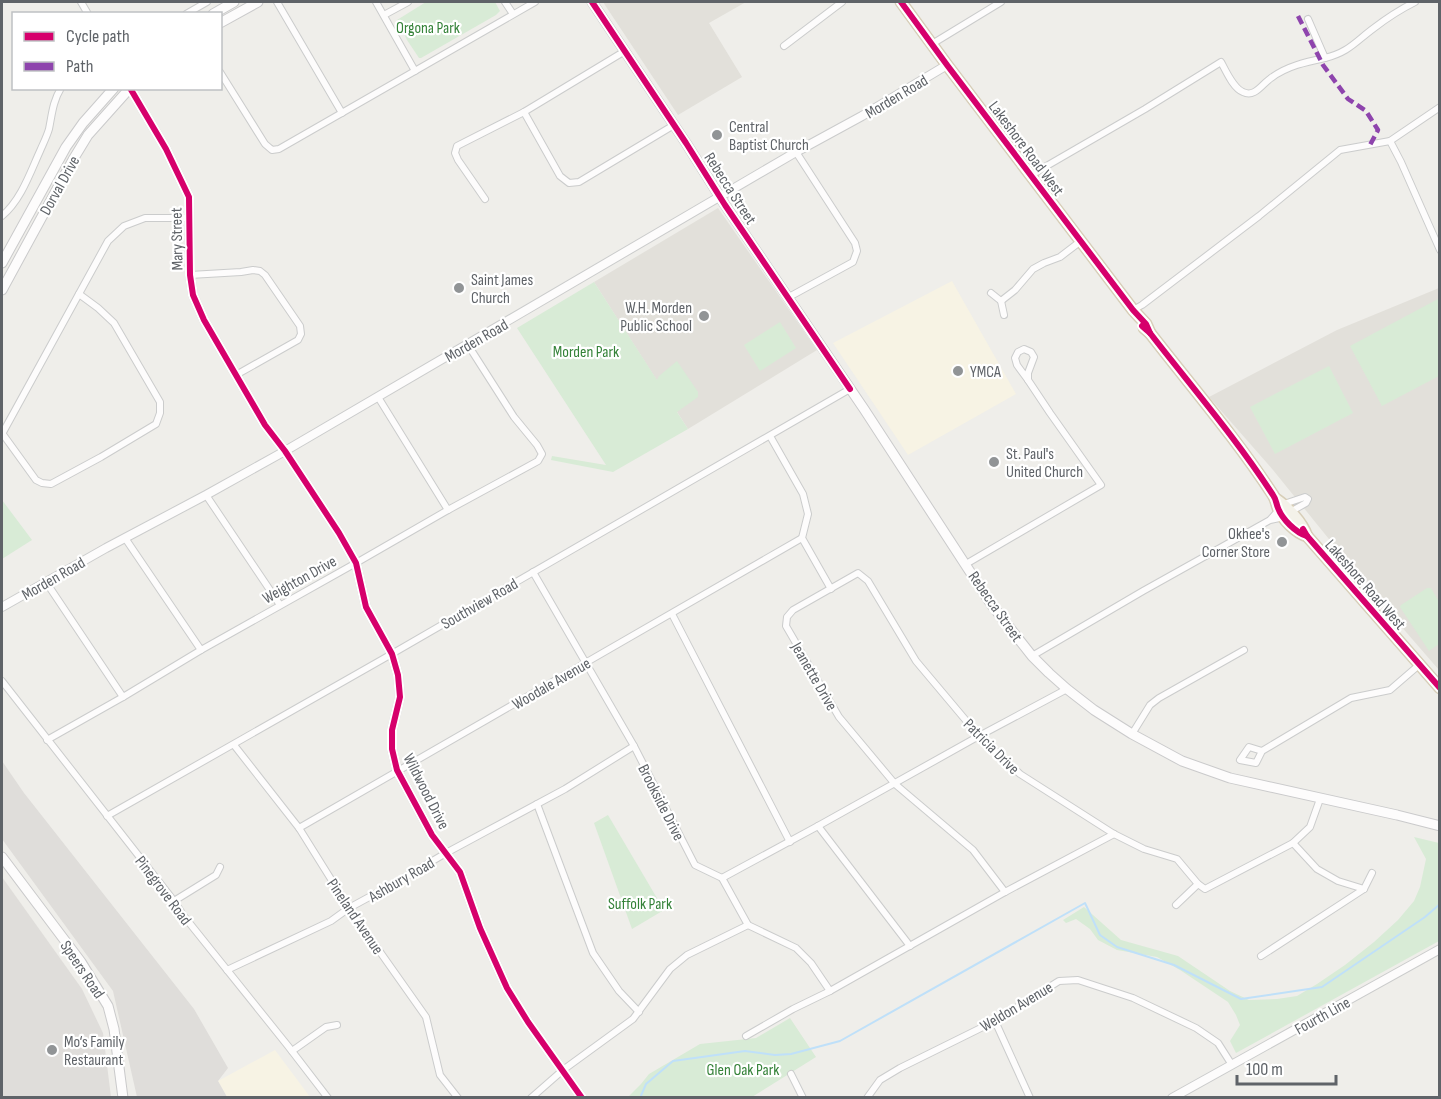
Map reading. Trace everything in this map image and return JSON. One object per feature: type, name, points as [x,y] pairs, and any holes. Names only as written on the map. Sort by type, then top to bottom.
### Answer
[{"type":"main road","points":[[216,12],[234,2]]},
{"type":"main road","points":[[222,23],[258,2]]},
{"type":"main road","name":"Rebecca Street","points":[[592,2],[992,604],[1032,656],[1067,690],[1094,710],[1182,761],[1230,778],[1440,826]]},
{"type":"main road","name":"Lakeshore Road West","points":[[901,2],[1030,175],[1146,324],[1150,333],[1254,466],[1282,508],[1305,531],[1440,688]]},
{"type":"main road","name":"Dorval Drive","points":[[2,263],[66,147],[83,123],[112,90]]},
{"type":"main road","name":"Dorval Drive","points":[[2,290],[88,135],[128,90]]},
{"type":"main road","name":"Speers Road","points":[[2,857],[81,962],[108,1006],[114,1029],[123,1098]]},
{"type":"street","points":[[190,12],[207,2]]},
{"type":"street","points":[[277,2],[342,113]]},
{"type":"street","points":[[376,2],[415,71]]},
{"type":"street","points":[[384,15],[408,2]]},
{"type":"street","points":[[505,2],[513,14]]},
{"type":"street","points":[[222,75],[263,142],[272,150],[279,149],[536,2]]},
{"type":"street","points":[[784,46],[842,2]]},
{"type":"street","points":[[932,44],[1001,2]]},
{"type":"street","points":[[1030,175],[1221,62],[1239,89],[1248,94],[1254,93],[1286,68],[1341,54],[1375,27],[1415,2]]},
{"type":"street","points":[[1308,19],[1325,58]]},
{"type":"street","points":[[485,199],[458,160],[455,153],[458,146],[524,112],[625,51]]},
{"type":"street","name":"Morden Road","points":[[2,607],[285,451],[947,65]]},
{"type":"street","points":[[2,216],[19,195],[31,173],[48,130],[53,106],[60,90]]},
{"type":"street","name":"Mary Street","points":[[131,90],[166,149],[189,197],[190,275],[193,295],[204,320],[265,425],[285,451]]},
{"type":"street","points":[[1133,309],[1259,216],[1340,150],[1390,141],[1440,107]]},
{"type":"street","points":[[524,112],[560,176],[569,183],[579,182],[674,124]]},
{"type":"street","points":[[1390,141],[1440,250]]},
{"type":"street","points":[[789,297],[853,262],[856,251],[855,243],[796,152]]},
{"type":"street","points":[[80,294],[114,323],[160,402],[160,413],[156,424],[101,457],[51,484],[42,483],[36,480],[2,434],[108,242],[124,226],[145,218],[190,218]]},
{"type":"street","points":[[1001,301],[1015,290],[1033,269],[1060,257],[1081,241]]},
{"type":"street","points":[[190,275],[260,271],[300,326],[301,334],[298,340],[236,375]]},
{"type":"street","points":[[991,293],[1001,301],[1004,315]]},
{"type":"street","name":"Weighton Drive","points":[[47,740],[280,605],[538,461],[542,454],[537,445],[514,417],[468,345]]},
{"type":"street","points":[[966,564],[1101,485],[1050,413],[1028,380],[1015,360],[1017,353],[1022,350],[1030,351],[1034,357],[1028,380]]},
{"type":"street","name":"Southview Road","points":[[107,816],[533,573],[850,388]]},
{"type":"street","points":[[378,397],[448,510]]},
{"type":"street","points":[[770,436],[803,494],[808,514],[802,538],[831,589]]},
{"type":"street","name":"Wildwood Drive","points":[[285,451],[356,563],[366,606],[392,654],[398,675],[400,697],[392,730],[392,749],[398,770],[432,835],[460,872],[480,928],[507,988],[528,1022],[582,1098]]},
{"type":"street","points":[[207,495],[280,605]]},
{"type":"street","points":[[1032,656],[1270,520],[1282,508]]},
{"type":"street","points":[[125,538],[201,650]]},
{"type":"street","name":"Woodale Avenue","points":[[299,828],[802,538]]},
{"type":"street","name":"Brookside Drive","points":[[533,573],[634,746],[694,865],[722,878]]},
{"type":"street","name":"Patricia Drive","points":[[831,589],[858,573],[868,581],[916,661],[979,736],[1020,774],[1114,834],[1144,849],[1177,860],[1198,884]]},
{"type":"street","points":[[46,582],[123,697]]},
{"type":"street","name":"Jeanette Drive","points":[[831,589],[793,610],[787,617],[786,626],[839,717],[895,784],[973,850],[1005,892]]},
{"type":"street","points":[[672,615],[790,842]]},
{"type":"street","points":[[1132,734],[1150,705],[1159,698],[1244,650]]},
{"type":"street","points":[[1262,751],[1351,698],[1390,690],[1419,665]]},
{"type":"street","name":"Pinegrove Road","points":[[2,681],[328,1098]]},
{"type":"street","points":[[830,991],[811,963],[796,948],[748,925],[722,878],[1067,690]]},
{"type":"street","name":"Pineland Avenue","points":[[234,745],[299,828],[349,908],[426,1017],[440,1075],[458,1098]]},
{"type":"street","name":"Ashbury Road","points":[[227,970],[331,921],[349,908],[446,853],[565,789],[634,746]]},
{"type":"street","points":[[1176,905],[1198,884],[1205,889],[1293,843],[1310,827],[1320,799]]},
{"type":"street","points":[[537,804],[593,953],[619,992],[639,1012]]},
{"type":"street","points":[[818,826],[910,946]]},
{"type":"street","points":[[746,1036],[1114,834]]},
{"type":"street","points":[[1293,843],[1317,869],[1338,881],[1364,889]]},
{"type":"street","points":[[174,901],[216,875],[220,867]]},
{"type":"street","points":[[1261,956],[1364,889],[1372,873]]},
{"type":"street","points":[[531,1098],[563,1070],[633,1019],[670,969],[687,955],[748,925]]},
{"type":"street","name":"Fourth Line","points":[[1172,1098],[1440,949]]},
{"type":"street","name":"Weldon Avenue","points":[[867,1098],[880,1080],[995,1021],[1059,981],[1078,980],[1133,998],[1196,1028],[1218,1043],[1233,1065]]},
{"type":"street","points":[[995,1021],[1030,1098]]},
{"type":"street","points":[[292,1051],[326,1027],[337,1025]]},
{"type":"street","points":[[791,1074],[803,1098]]},
{"type":"shaded area","points":[[603,2],[746,2],[709,23],[742,77],[678,115]]},
{"type":"shaded area","name":"W.H. Morden Public School","points":[[718,208],[817,350],[688,429],[594,282]]},
{"type":"shaded area","points":[[952,281],[1016,394],[908,455],[833,343]]},
{"type":"shaded area","points":[[1439,288],[1439,670],[1380,602],[1273,470],[1209,397],[1337,330]]},
{"type":"shaded area","points":[[2,761],[24,793],[194,1009],[228,1068],[218,1081],[227,1097],[137,1097],[113,991],[2,839]]},
{"type":"shaded area","points":[[2,877],[82,989],[103,1033],[111,1097],[2,1097]]},
{"type":"shaded area","points":[[275,1050],[310,1097],[227,1097],[218,1081]]},
{"type":"green space","name":"Orgona Park","points":[[426,2],[495,2],[500,11],[419,58],[397,20]]},
{"type":"green space","name":"Morden Park","points":[[594,282],[657,380],[677,361],[698,392],[698,397],[677,412],[688,429],[613,472],[551,460],[552,456],[606,465],[517,328]]},
{"type":"green space","points":[[1438,299],[1440,303],[1439,376],[1382,406],[1350,346]]},
{"type":"green space","points":[[780,322],[796,348],[760,371],[744,345]]},
{"type":"green space","points":[[1329,366],[1353,413],[1275,454],[1250,407]]},
{"type":"green space","points":[[2,500],[32,540],[2,559]]},
{"type":"green space","points":[[1427,588],[1431,588],[1439,602],[1439,644],[1429,651],[1400,607]]},
{"type":"green space","name":"Suffolk Park","points":[[608,815],[664,910],[632,929],[594,823]]},
{"type":"green space","points":[[1414,837],[1439,843],[1439,941],[1236,1053],[1230,1041],[1240,1025],[1228,1002],[1157,957],[1117,950],[1098,940],[1090,929],[1076,919],[1066,923],[1063,920],[1084,907],[1121,940],[1178,956],[1230,991],[1249,1000],[1297,996],[1345,965],[1374,942],[1398,920],[1414,901],[1420,887],[1426,859]]},
{"type":"green space","name":"Glen Oak Park","points":[[790,1018],[816,1057],[752,1097],[627,1098],[649,1074],[700,1044],[756,1038]]},
{"type":"waterway","points":[[640,1098],[646,1084],[673,1061],[745,1051],[775,1055],[791,1054],[840,1041],[1085,903],[1100,935],[1117,947],[1174,965],[1241,999],[1322,987],[1425,917],[1440,904]]},
{"type":"marked path","points":[[1298,16],[1323,65],[1348,99],[1366,111],[1378,130],[1370,145]]},
{"type":"cycle path","points":[[592,2],[725,205],[850,389]]},
{"type":"cycle path","points":[[901,2],[1133,310],[1146,324],[1150,333]]},
{"type":"cycle path","points":[[131,90],[166,149],[189,197],[190,275],[193,295],[204,320],[265,425],[285,451],[356,563],[366,607],[392,654],[398,675],[400,697],[392,730],[392,749],[397,770],[432,835],[460,872],[480,928],[507,988],[528,1022],[582,1098]]},
{"type":"cycle path","points":[[1142,326],[1150,333],[1244,453],[1274,497],[1286,521],[1298,532],[1307,536]]},
{"type":"cycle path","points":[[1303,529],[1440,688]]},
{"type":"place","name":"Central Baptist Church","points":[[717,135]]},
{"type":"place","name":"Saint James Church","points":[[459,288]]},
{"type":"place","name":"W.H. Morden Public School","points":[[704,316]]},
{"type":"place","name":"YMCA","points":[[958,371]]},
{"type":"place","name":"St. Paul's United Church","points":[[994,462]]},
{"type":"place","name":"Okhee's Corner Store","points":[[1282,542]]},
{"type":"place","name":"Mo‘s Family Restaurant","points":[[52,1050]]}]
